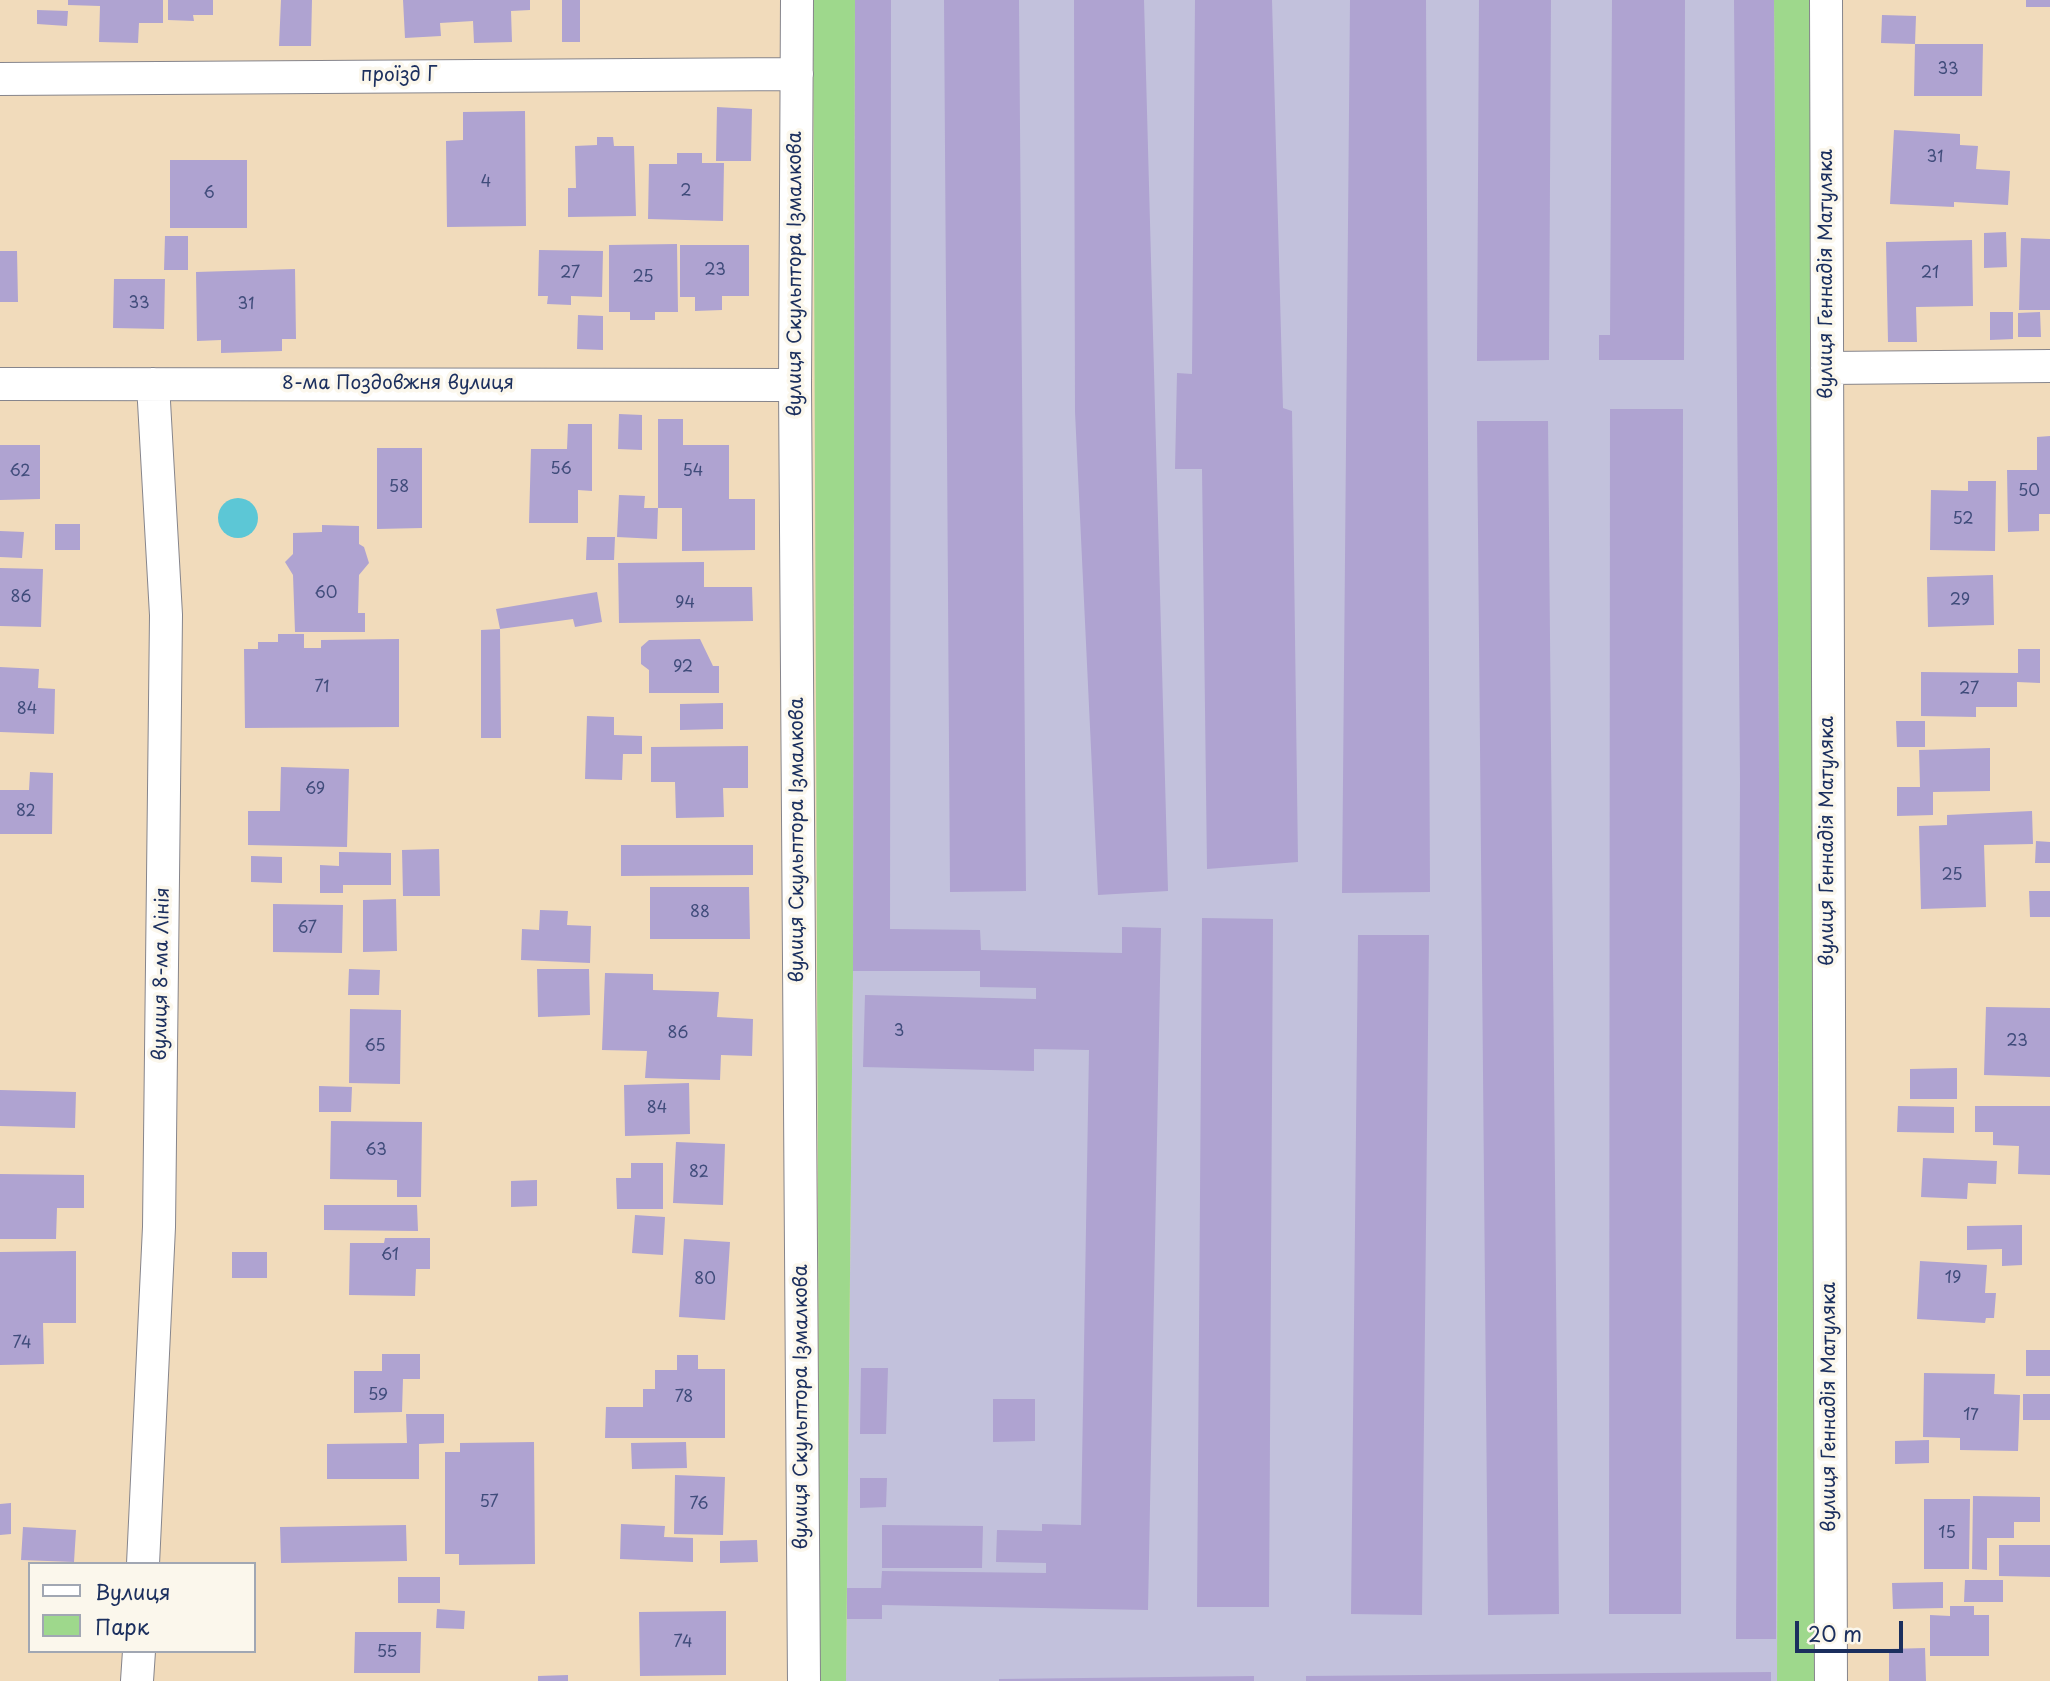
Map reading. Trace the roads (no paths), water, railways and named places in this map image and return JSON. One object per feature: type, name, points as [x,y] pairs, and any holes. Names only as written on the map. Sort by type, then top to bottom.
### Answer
[{"type":"street","name":"вулиця Скульптора Ізмалкова","points":[[797,0],[795,385],[804,1681]]},
{"type":"street","name":"вулиця Геннадія Матуляка","points":[[1826,0],[1831,1681]]},
{"type":"street","name":"проїзд Г","points":[[0,79],[797,74]]},
{"type":"street","points":[[1827,368],[2050,366]]},
{"type":"street","name":"8-ма Поздовжня вулиця","points":[[0,384],[795,385]]},
{"type":"street","name":"вулиця 8-ма Лінія","points":[[143,1562],[159,1227],[166,615],[153,384]]},
{"type":"street","points":[[137,1681],[139,1653]]},
{"type":"water","points":[[238,498],[252,504],[258,518],[252,532],[238,538],[224,532],[218,518],[224,504]]}]
